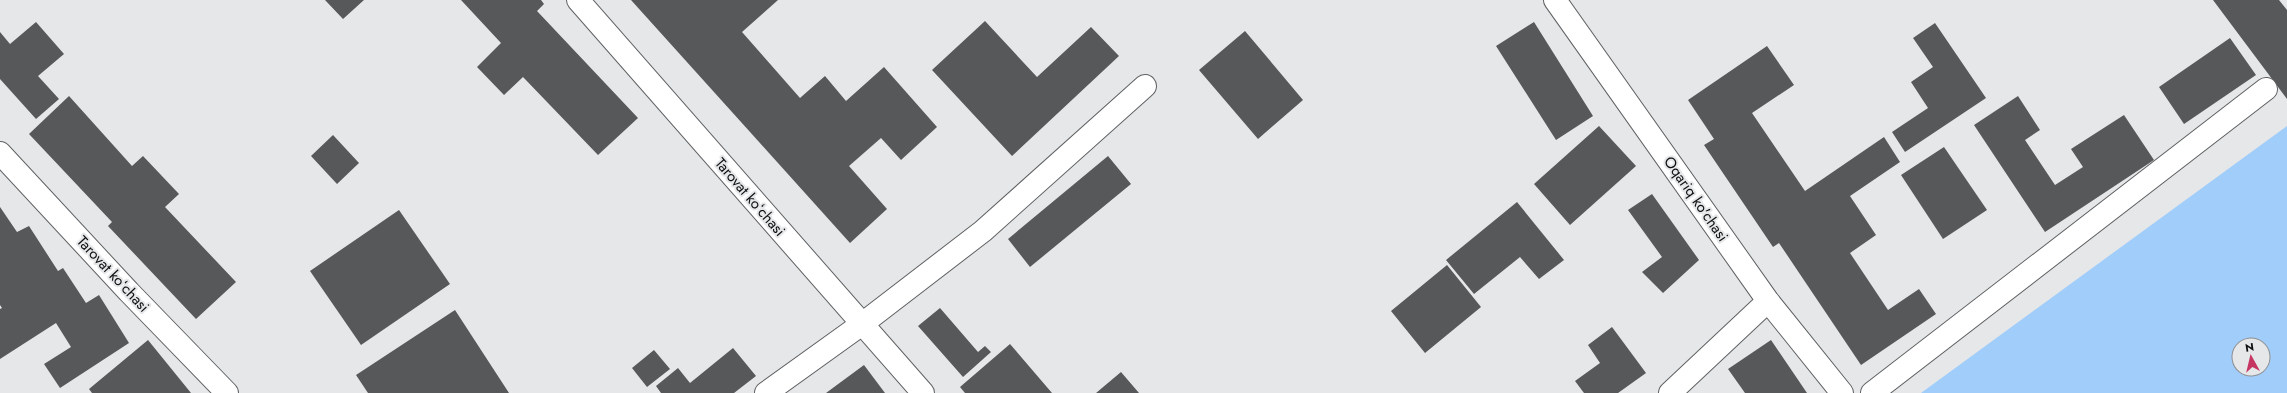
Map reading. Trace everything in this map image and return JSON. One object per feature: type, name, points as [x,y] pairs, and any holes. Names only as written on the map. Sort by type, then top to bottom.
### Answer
[{"type":"street","name":"Tarovat koʻchasi","points":[[578,0],[923,393]]},
{"type":"street","name":"Oqariq ko'chasi","points":[[1555,0],[1768,301],[1842,393]]},
{"type":"street","points":[[766,393],[862,324],[983,231],[1145,86]]},
{"type":"street","points":[[1872,393],[2266,89]]},
{"type":"street","name":"Tarovat koʻchasi","points":[[0,153],[129,292],[227,393]]},
{"type":"street","points":[[1670,393],[1768,301]]},
{"type":"shaded area","points":[[2287,126],[2287,393],[1921,393]]},
{"type":"building","points":[[325,0],[364,0],[343,19]]},
{"type":"building","points":[[461,0],[541,0],[544,4],[537,11],[638,118],[598,155],[523,77],[504,95],[477,67],[501,43]]},
{"type":"building","points":[[631,0],[778,0],[742,32],[800,98],[825,76],[846,101],[884,67],[937,127],[901,160],[881,138],[849,166],[887,209],[850,243]]},
{"type":"building","points":[[2213,0],[2279,0],[2287,10],[2287,99]]},
{"type":"building","points":[[985,21],[1037,77],[1091,27],[1119,56],[1012,156],[932,70]]},
{"type":"building","points":[[36,22],[64,54],[38,76],[59,99],[36,119],[0,79],[0,32],[10,44]]},
{"type":"building","points":[[1534,22],[1593,116],[1556,140],[1496,46]]},
{"type":"building","points":[[1935,23],[1986,98],[1905,152],[1892,132],[1928,108],[1911,82],[1933,67],[1913,38]]},
{"type":"building","points":[[1245,31],[1303,100],[1258,139],[1199,70]]},
{"type":"building","points":[[2230,38],[2256,75],[2184,124],[2159,87]]},
{"type":"building","points":[[1767,46],[1794,85],[1752,113],[1805,191],[1884,137],[1900,162],[1850,196],[1876,235],[1850,253],[1888,310],[1919,289],[1936,314],[1861,365],[1779,243],[1773,247],[1704,145],[1714,139],[1688,100]]},
{"type":"building","points":[[69,96],[132,166],[143,156],[179,194],[165,207],[236,282],[196,319],[108,226],[112,222],[29,134]]},
{"type":"building","points":[[2018,96],[2040,130],[2025,140],[2055,185],[2083,167],[2071,149],[2124,115],[2154,160],[2045,232],[1974,125]]},
{"type":"building","points":[[1599,126],[1636,166],[1570,225],[1534,184]]},
{"type":"building","points":[[333,135],[359,163],[337,184],[311,156]]},
{"type":"building","points":[[1944,147],[1987,210],[1943,239],[1901,175]]},
{"type":"building","points":[[1108,156],[1131,184],[1030,267],[1008,239]]},
{"type":"building","points":[[1652,194],[1699,260],[1663,293],[1642,272],[1662,257],[1628,210]]},
{"type":"building","points":[[1517,202],[1564,260],[1539,279],[1520,257],[1474,294],[1446,260]]},
{"type":"building","points":[[0,207],[17,232],[29,226],[58,271],[63,268],[86,303],[99,295],[129,343],[60,388],[44,364],[71,347],[56,323],[0,359],[0,309],[2,308],[0,305]]},
{"type":"building","points":[[399,210],[450,284],[361,345],[310,271]]},
{"type":"building","points":[[1447,265],[1481,307],[1425,353],[1391,311]]},
{"type":"building","points":[[940,308],[978,352],[985,346],[991,352],[963,377],[918,326]]},
{"type":"building","points":[[455,310],[509,393],[368,393],[356,375]]},
{"type":"building","points":[[1612,327],[1646,373],[1618,393],[1584,393],[1575,381],[1600,363],[1588,345]]},
{"type":"building","points":[[148,340],[191,393],[92,393],[89,389]]},
{"type":"building","points":[[1771,340],[1807,393],[1745,393],[1728,369]]},
{"type":"building","points":[[1010,344],[1052,393],[965,393],[960,387]]},
{"type":"building","points":[[733,348],[756,376],[734,393],[661,393],[656,386],[678,368],[690,383]]},
{"type":"building","points":[[654,350],[670,369],[647,387],[632,368]]},
{"type":"building","points":[[864,365],[885,393],[826,393]]},
{"type":"building","points":[[1121,372],[1139,393],[1096,393]]}]
